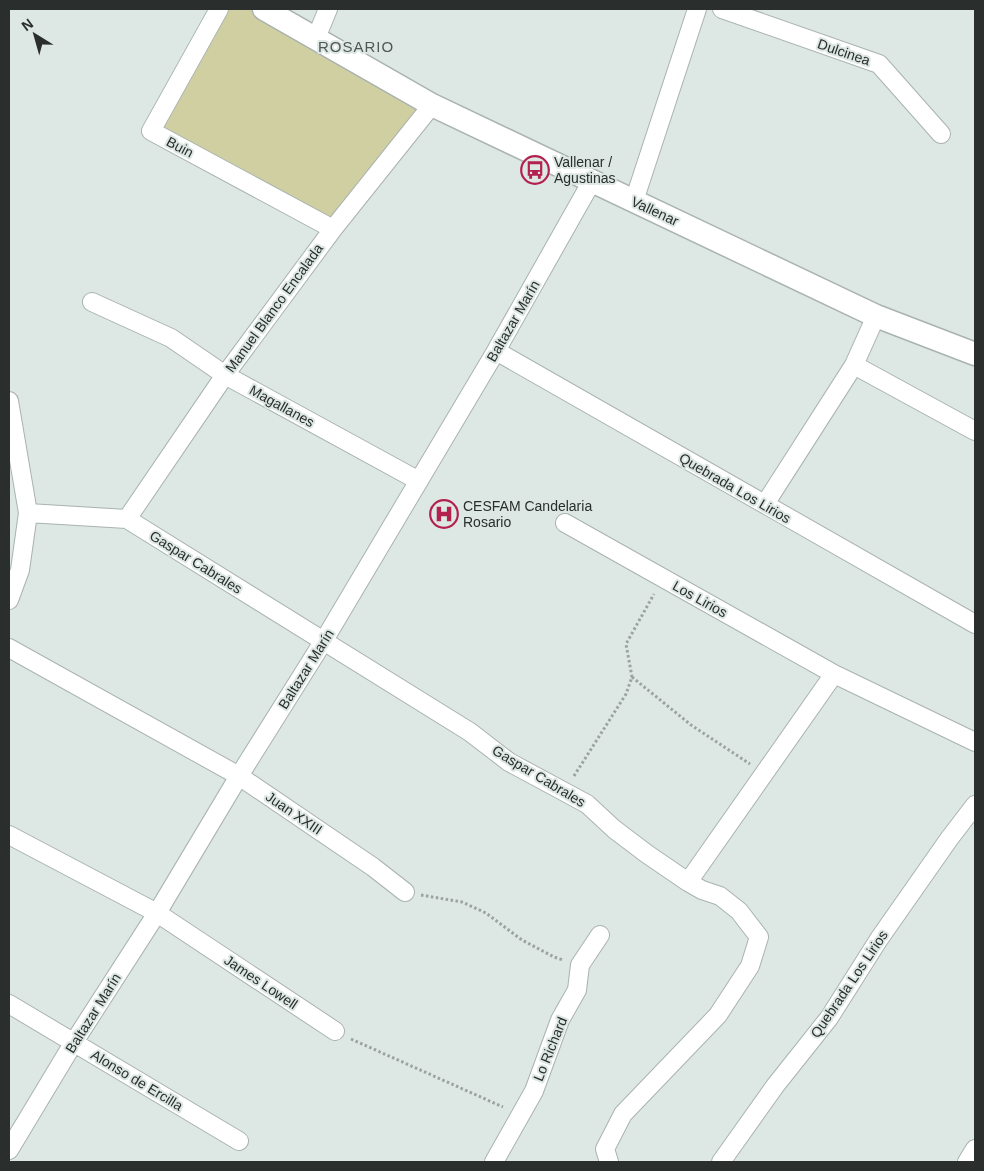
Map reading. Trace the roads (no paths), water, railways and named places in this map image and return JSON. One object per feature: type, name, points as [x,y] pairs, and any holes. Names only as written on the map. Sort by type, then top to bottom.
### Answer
[{"type":"street","name":"Buin","points":[[219,9],[151,131],[333,229]]},
{"type":"street","name":"Vallenar","points":[[264,9],[432,105],[876,316],[975,354]]},
{"type":"street","points":[[316,38],[328,9]]},
{"type":"street","points":[[634,201],[697,9]]},
{"type":"street","name":"Dulcinea","points":[[722,9],[879,64],[941,134]]},
{"type":"street","name":"Manuel Blanco Encalada","points":[[127,519],[225,374],[333,229],[432,105]]},
{"type":"street","name":"Baltazar Marín","points":[[9,1150],[323,642],[496,351],[592,181]]},
{"type":"street","name":"Magallanes","points":[[92,302],[171,338],[225,374],[419,481]]},
{"type":"street","points":[[765,504],[854,366],[876,316]]},
{"type":"street","name":"Quebrada Los Lirios","points":[[496,351],[975,624]]},
{"type":"street","points":[[854,366],[975,431]]},
{"type":"street","points":[[9,401],[28,513],[20,570],[9,600]]},
{"type":"street","name":"Gaspar Cabrales","points":[[28,513],[127,519],[470,732],[509,762],[587,804],[634,844],[688,882],[702,890],[720,896],[739,910],[759,937],[750,966],[718,1015],[623,1114],[605,1149],[609,1162]]},
{"type":"street","name":"Los Lirios","points":[[565,523],[834,674],[975,742]]},
{"type":"street","name":"Juan XXIII","points":[[9,648],[239,776],[373,867],[405,892]]},
{"type":"street","points":[[688,882],[834,674]]},
{"type":"street","name":"Quebrada Los Lirios","points":[[721,1162],[775,1086],[828,1018],[879,939],[949,839],[975,806]]},
{"type":"street","name":"James Lowell","points":[[9,834],[157,913],[335,1032]]},
{"type":"street","name":"Lo Richard","points":[[494,1162],[534,1091],[560,1020],[577,990],[580,966],[600,935]]},
{"type":"street","name":"Alonso de Ercilla","points":[[9,1004],[239,1141]]},
{"type":"street","points":[[967,1162],[975,1149]]},
{"type":"place","name":"Vallenar / Agustinas","points":[[535,170]]},
{"type":"place","name":"CESFAM Candelaria Rosario","points":[[444,514]]},
{"type":"district","name":"ROSARIO","points":[[356,47]]}]
